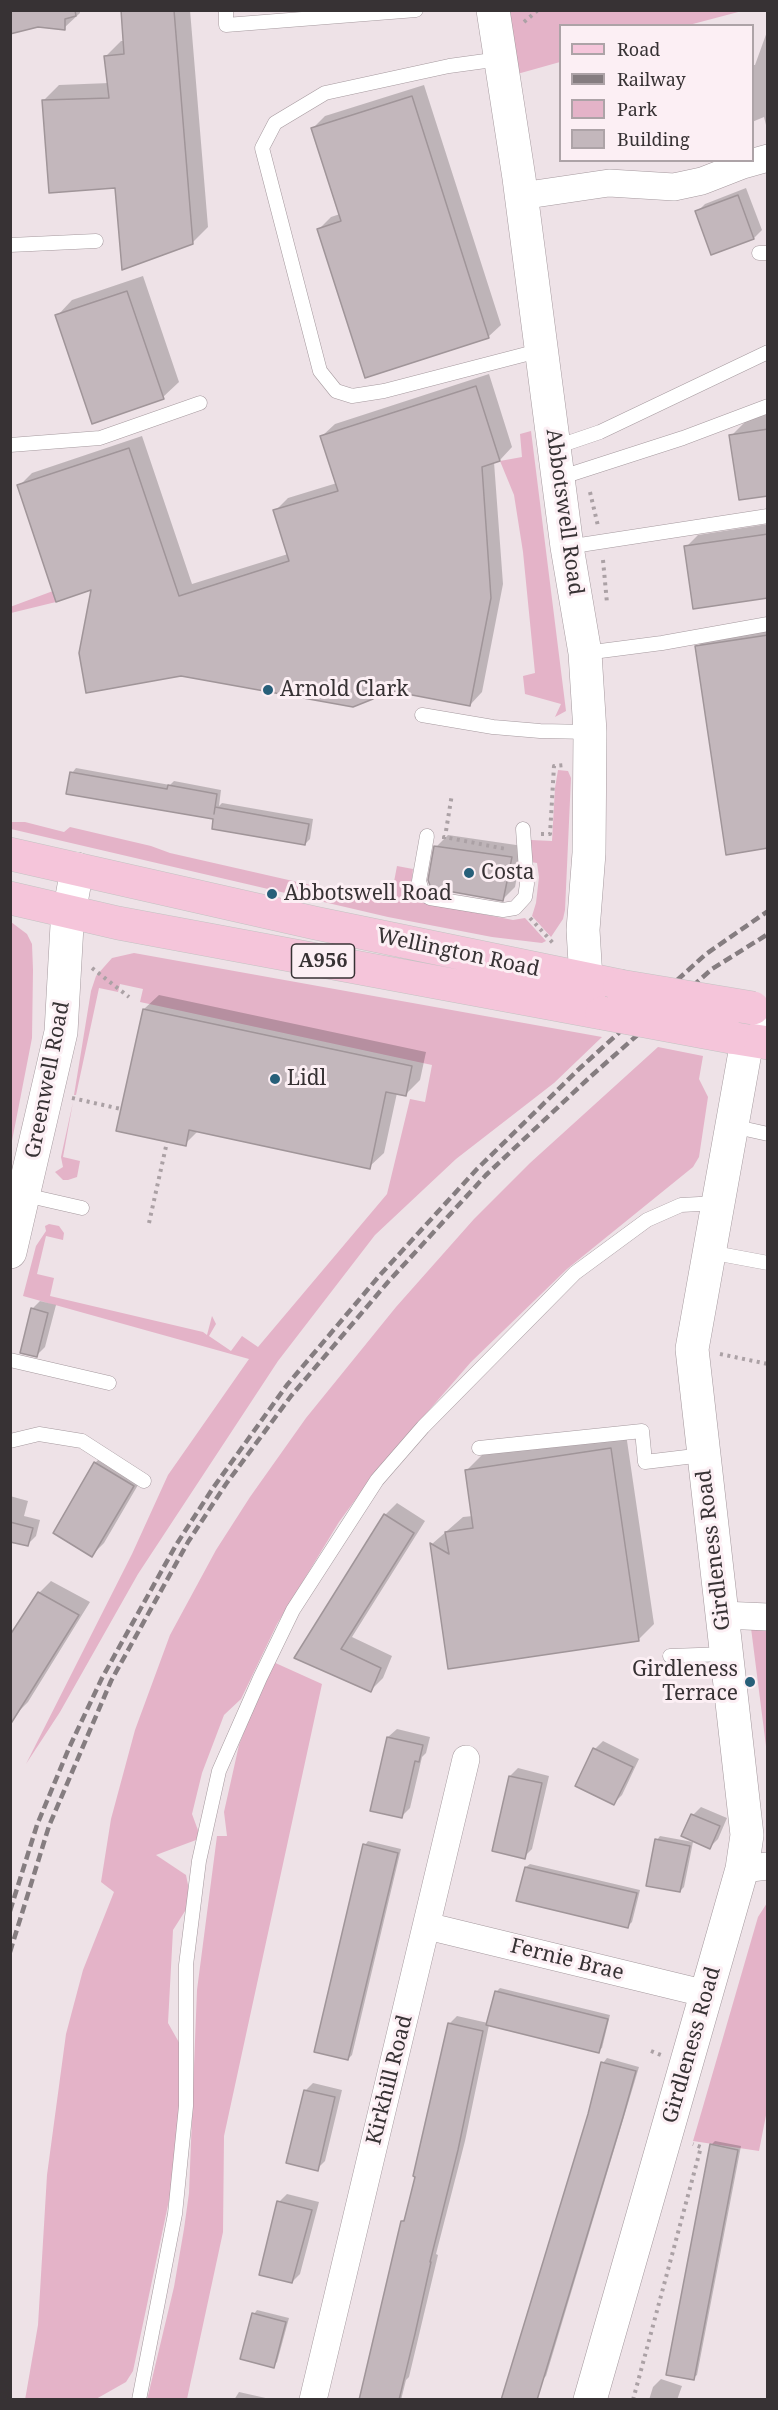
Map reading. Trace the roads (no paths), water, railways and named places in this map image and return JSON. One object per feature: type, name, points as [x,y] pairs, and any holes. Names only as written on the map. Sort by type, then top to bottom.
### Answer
[{"type":"main road","name":"Wellington Road","points":[[10,854],[315,923],[588,1000],[748,1040]]},
{"type":"main road","name":"Wellington Road","points":[[10,898],[130,926],[588,1000],[620,986],[760,1009]]},
{"type":"street","name":"Abbotswell Road","points":[[492,11],[521,195],[567,547],[585,653],[590,765],[589,853],[583,930],[588,1000]]},
{"type":"street","points":[[521,195],[609,183],[674,187],[702,181],[753,162]]},
{"type":"street","name":"Greenwell Road","points":[[10,1252],[22,1181],[48,1093],[64,1011],[66,948],[77,869]]},
{"type":"street","name":"Girdleness Road","points":[[590,2400],[707,1994],[755,1867],[747,1835],[692,1349],[730,1126],[748,1040],[760,1009]]},
{"type":"street","points":[[722,1616],[768,1617]]},
{"type":"street","name":"Kirkhill Road","points":[[313,2400],[466,1759]]},
{"type":"street","name":"Fernie Brae","points":[[427,1926],[707,1994]]},
{"type":"lane","points":[[226,10],[226,24],[416,10]]},
{"type":"lane","points":[[500,59],[449,66],[325,93],[275,123],[262,148],[320,371],[336,391],[352,396],[384,391],[542,351]]},
{"type":"lane","points":[[10,245],[96,241]]},
{"type":"lane","points":[[556,463],[600,432],[768,352]]},
{"type":"lane","points":[[10,445],[100,438],[200,403]]},
{"type":"lane","points":[[556,463],[683,438],[768,406]]},
{"type":"lane","points":[[567,547],[768,516]]},
{"type":"lane","points":[[585,653],[662,643],[768,624]]},
{"type":"lane","points":[[422,715],[540,731],[590,732]]},
{"type":"lane","points":[[427,838],[419,881],[423,894],[430,898],[507,910],[518,905],[524,899],[526,892],[523,831]]},
{"type":"lane","points":[[730,1126],[768,1134]]},
{"type":"lane","points":[[22,1181],[82,1208]]},
{"type":"lane","points":[[139,2400],[175,2214],[186,2106],[186,1965],[199,1861],[219,1771],[260,1678],[293,1610],[364,1500],[377,1480],[423,1427],[575,1273],[647,1220],[681,1205],[718,1203]]},
{"type":"lane","points":[[709,1252],[768,1263]]},
{"type":"lane","points":[[10,1360],[109,1383]]},
{"type":"lane","points":[[479,1448],[642,1431],[645,1462],[703,1455]]},
{"type":"lane","points":[[10,1441],[39,1434],[82,1441],[144,1481]]},
{"type":"lane","points":[[670,1656],[727,1654]]},
{"type":"railway","points":[[10,1911],[37,1825],[69,1748],[102,1678],[176,1545],[213,1488],[287,1385],[380,1275],[477,1169],[580,1068],[706,954],[768,911]]},
{"type":"railway","points":[[10,1952],[49,1826],[111,1681],[188,1542],[226,1484],[291,1396],[388,1282],[486,1175],[590,1077],[712,969],[768,934]]},
{"type":"place","name":"Arnold Clark","points":[[268,690]]},
{"type":"place","name":"Costa","points":[[469,873]]},
{"type":"place","name":"Abbotswell Road","points":[[272,894]]},
{"type":"place","name":"Lidl","points":[[275,1079]]},
{"type":"place","name":"Girdleness Terrace","points":[[750,1682]]}]
